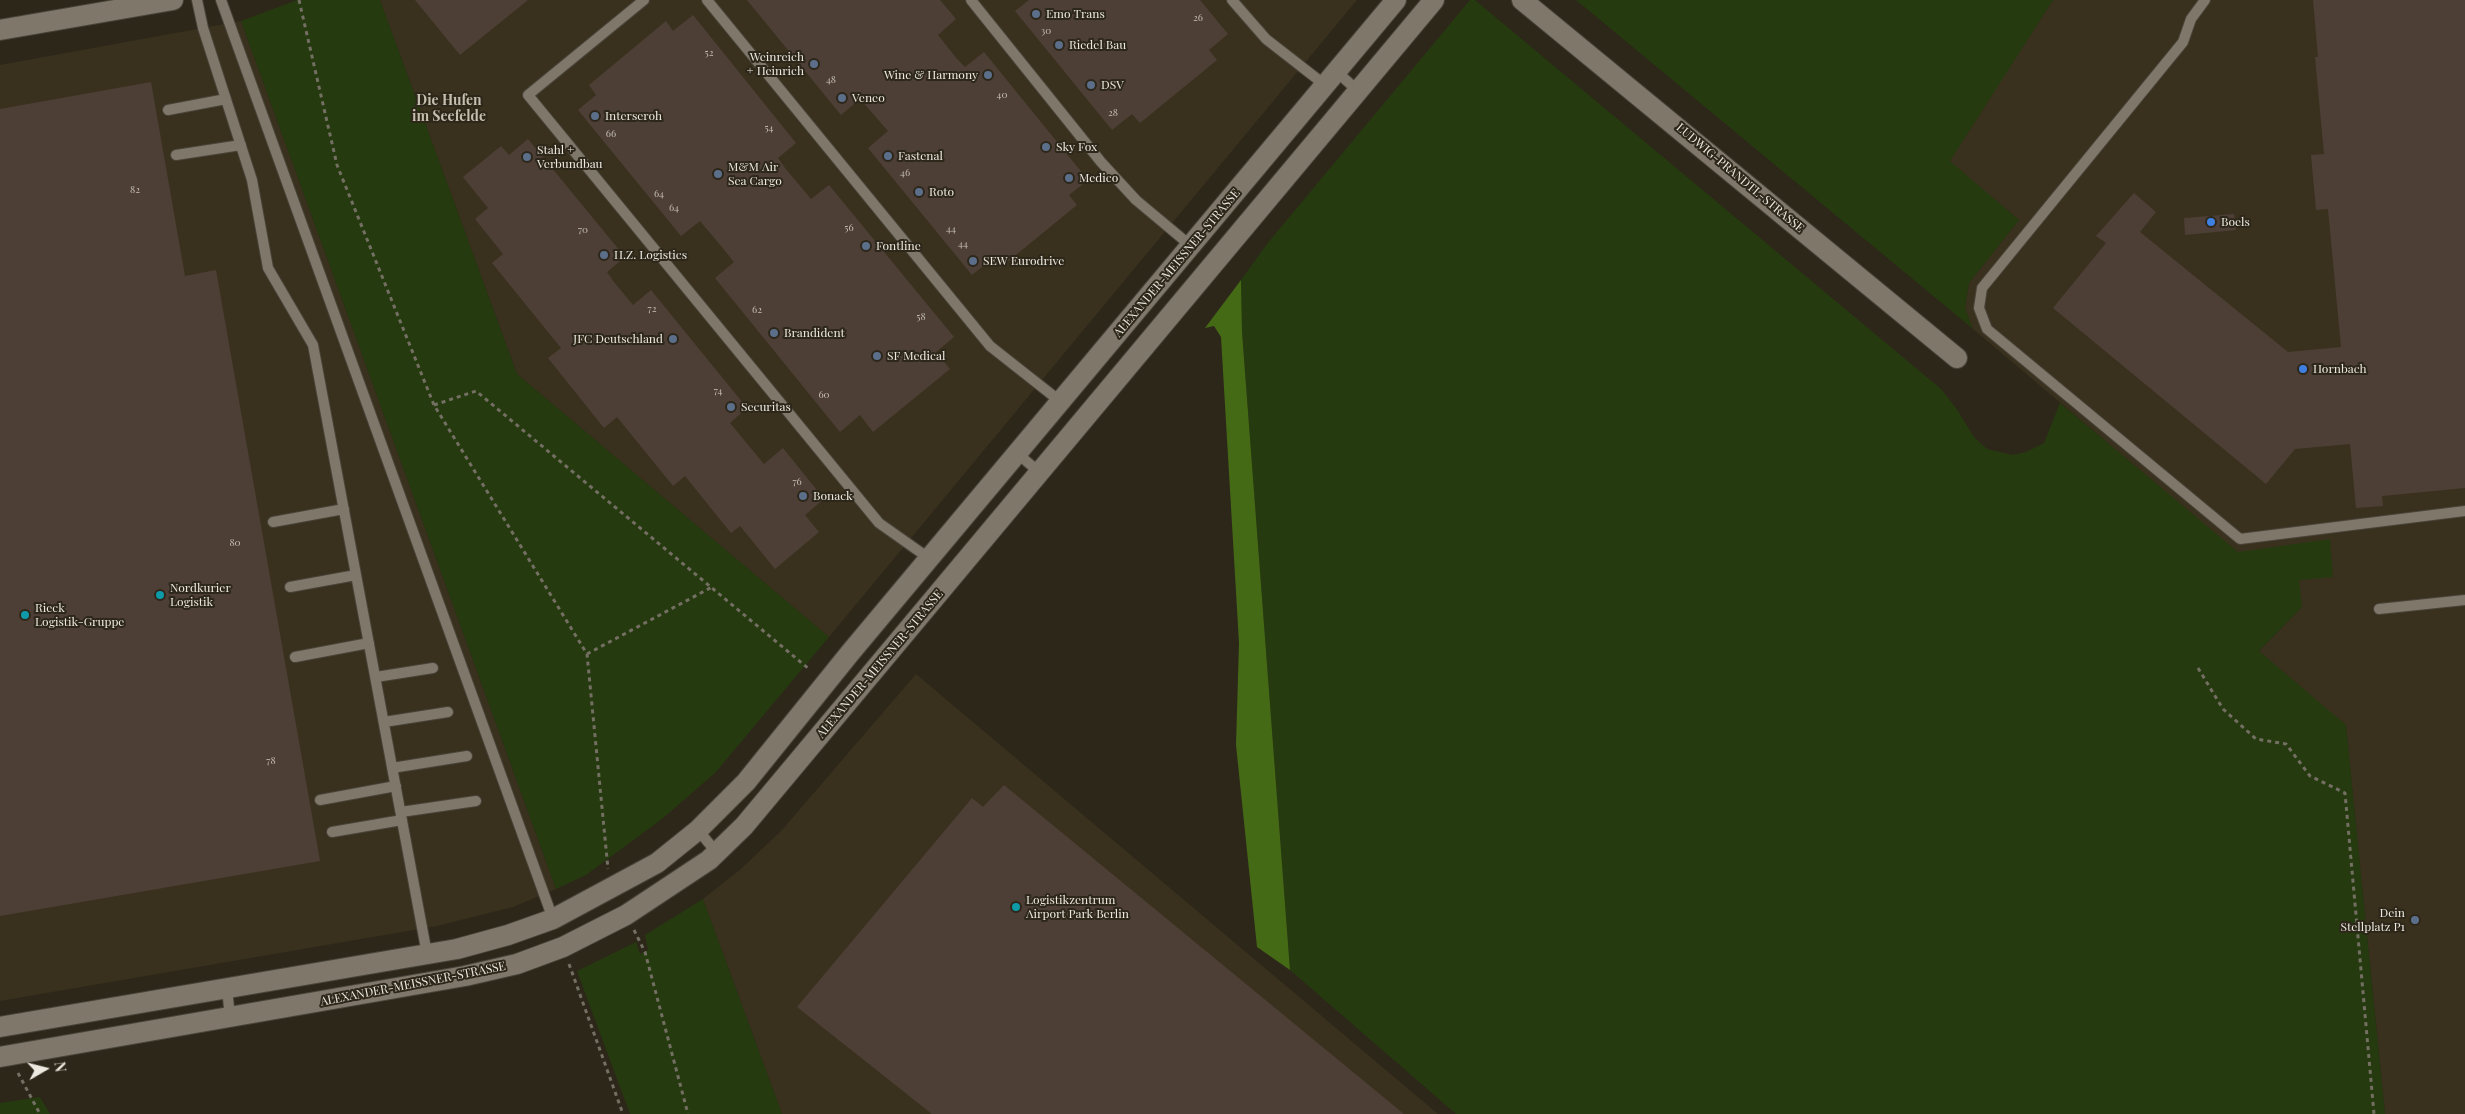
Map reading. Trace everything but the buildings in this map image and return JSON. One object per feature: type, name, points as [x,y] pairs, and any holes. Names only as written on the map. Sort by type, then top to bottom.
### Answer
[{"type":"street","points":[[0,30],[128,4],[173,0]]},
{"type":"street","name":"ALEXANDER-MEISSNER-STRASSE","points":[[0,1027],[457,949],[508,935],[553,919],[657,863],[698,830],[746,782],[1396,0]]},
{"type":"street","name":"ALEXANDER-MEISSNER-STRASSE","points":[[4,1066],[230,1017],[465,976],[517,964],[570,957],[626,915],[672,886],[717,853],[744,826],[1434,0]]},
{"type":"street","name":"LUDWIG-PRANDTL-STRASSE","points":[[1522,0],[1957,358]]},
{"type":"lane","points":[[197,0],[252,180],[268,268],[313,345],[427,954]]},
{"type":"lane","points":[[222,0],[553,919]]},
{"type":"lane","points":[[644,0],[528,95],[879,523],[930,559]]},
{"type":"lane","points":[[707,0],[990,346],[1061,402]]},
{"type":"lane","points":[[971,0],[1101,162],[1136,200],[1191,246]]},
{"type":"lane","points":[[1232,0],[1266,39],[1330,78],[1358,91]]},
{"type":"lane","points":[[2205,0],[2191,19],[2183,42],[1982,288],[1979,308],[1987,329],[2240,539],[2465,511]]},
{"type":"lane","points":[[168,110],[226,99]]},
{"type":"lane","points":[[176,155],[241,145]]},
{"type":"lane","points":[[1018,454],[1039,472]]},
{"type":"lane","points":[[273,522],[344,509]]},
{"type":"lane","points":[[290,587],[356,575]]},
{"type":"lane","points":[[2379,609],[2465,600]]},
{"type":"lane","points":[[295,656],[369,643]]},
{"type":"lane","points":[[376,677],[433,668]]},
{"type":"lane","points":[[384,722],[448,712]]},
{"type":"lane","points":[[392,768],[467,756]]},
{"type":"lane","points":[[320,800],[396,786]]},
{"type":"lane","points":[[332,832],[476,801]]},
{"type":"lane","points":[[698,830],[717,853]]},
{"type":"lane","points":[[227,989],[230,1017]]},
{"type":"path","points":[[299,0],[337,165],[434,405],[587,654],[605,847]]},
{"type":"path","points":[[434,405],[476,391],[809,669]]},
{"type":"path","points":[[587,654],[712,587]]},
{"type":"path","points":[[2198,668],[2223,709],[2256,739],[2286,744],[2310,776],[2345,792],[2374,1114]]},
{"type":"path","points":[[609,872],[616,868]]},
{"type":"path","points":[[626,936],[643,927]]},
{"type":"path","points":[[645,952],[688,1114]]},
{"type":"path","points":[[561,967],[570,957],[623,1114]]},
{"type":"path","points":[[4,1066],[18,1073],[40,1114]]},
{"type":"path","points":[[18,1073],[28,1071]]},
{"type":"shaded area","points":[[380,0],[1357,0],[829,637],[517,374]]},
{"type":"shaded area","points":[[2053,0],[2465,0],[2465,1114],[2385,1114],[2346,726],[2259,651],[2302,607],[1973,329],[1965,308],[1969,283],[2019,220],[1949,161]]},
{"type":"shaded area","points":[[241,21],[556,889],[513,907],[437,926],[0,1001],[0,65]]},
{"type":"shaded area","name":"Logistikzentrum Airport Park Berlin","points":[[916,674],[1438,1114],[782,1114],[703,899],[742,868],[782,830]]},
{"type":"green space","points":[[297,0],[380,0],[517,374],[829,637],[715,773],[662,819],[586,875],[556,889],[241,21]]},
{"type":"green space","points":[[1470,0],[1475,0],[1941,389],[1956,408],[1974,437],[1987,449],[2013,455],[2026,452],[2044,443],[2060,403],[2238,552],[2330,539],[2333,577],[2299,580],[2302,607],[2259,651],[2346,725],[2385,1114],[1456,1114],[1290,970],[1242,332],[1241,280],[1267,244]]},
{"type":"green space","points":[[1576,0],[2053,0],[1950,161],[2019,220],[1969,283],[1965,308],[1973,329]]},
{"type":"green space","points":[[1241,280],[1242,332],[1290,970],[1257,947],[1236,745],[1239,643],[1221,337],[1214,326],[1205,328]]},
{"type":"green space","points":[[703,899],[782,1114],[630,1114],[577,971],[636,942],[640,954],[648,950],[645,935]]},
{"type":"green space","points":[[40,1097],[50,1114],[0,1114],[0,1103]]},
{"type":"place","name":"Emo Trans","points":[[1036,14]]},
{"type":"place","name":"Riedel Bau","points":[[1059,45]]},
{"type":"place","name":"Weinreich + Heinrich","points":[[814,64]]},
{"type":"place","name":"Wine & Harmony","points":[[988,75]]},
{"type":"place","name":"DSV","points":[[1091,85]]},
{"type":"place","name":"Veneo","points":[[842,98]]},
{"type":"place","name":"Interseroh","points":[[595,116]]},
{"type":"place","name":"Sky Fox","points":[[1046,147]]},
{"type":"place","name":"Fastenal","points":[[888,156]]},
{"type":"place","name":"Stahl + Verbundbau","points":[[527,157]]},
{"type":"place","name":"M&M Air Sea Cargo","points":[[718,174]]},
{"type":"place","name":"Medico","points":[[1069,178]]},
{"type":"place","name":"Roto","points":[[919,192]]},
{"type":"place","name":"Boels","points":[[2211,222]]},
{"type":"place","name":"Fontline","points":[[866,246]]},
{"type":"place","name":"H.Z. Logistics","points":[[604,255]]},
{"type":"place","name":"SEW Eurodrive","points":[[973,261]]},
{"type":"place","name":"Brandident","points":[[774,333]]},
{"type":"place","name":"JFC Deutschland","points":[[673,339]]},
{"type":"place","name":"SF Medical","points":[[877,356]]},
{"type":"place","name":"Hornbach","points":[[2303,369]]},
{"type":"place","name":"Securitas","points":[[731,407]]},
{"type":"place","name":"Bonack","points":[[803,496]]},
{"type":"place","name":"Nordkurier Logistik","points":[[160,595]]},
{"type":"place","name":"Rieck Logistik-Gruppe","points":[[25,615]]},
{"type":"place","name":"Logistikzentrum Airport Park Berlin","points":[[1016,907]]},
{"type":"place","name":"Dein Stellplatz P1","points":[[2415,920]]},
{"type":"district","name":"Die Hufen im Seefelde","points":[[449,109]]}]
